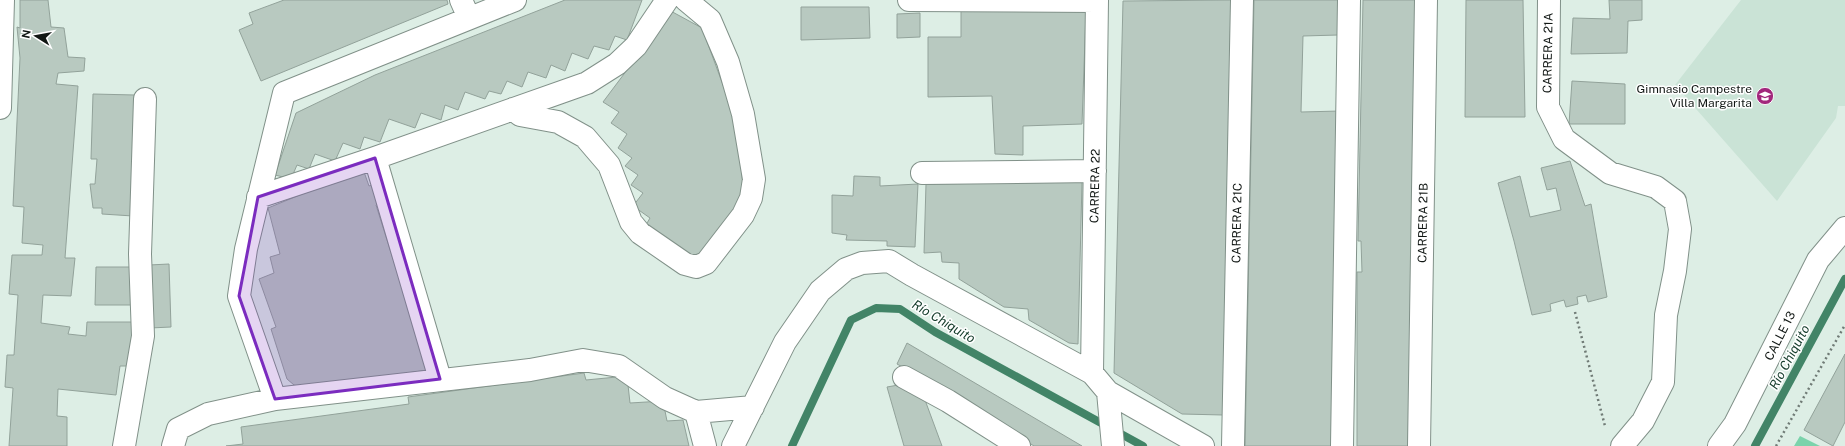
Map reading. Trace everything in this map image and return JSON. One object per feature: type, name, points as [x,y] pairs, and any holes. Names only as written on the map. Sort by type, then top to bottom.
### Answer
[{"type":"street","points":[[0,108],[4,0]]},
{"type":"street","points":[[275,399],[239,296],[246,249],[284,93],[465,9],[515,0]]},
{"type":"street","points":[[258,197],[375,158],[587,83],[617,64],[636,46],[667,0]]},
{"type":"street","points":[[513,109],[520,115],[558,122],[585,137],[609,165],[631,222],[640,233],[685,264],[696,267],[706,263],[743,215],[751,198],[754,179],[743,114],[728,62],[710,20],[686,0]]},
{"type":"street","points":[[909,0],[1097,0]]},
{"type":"street","name":"CARRERA 22","points":[[1092,373],[1097,0]]},
{"type":"street","name":"CARRERA 21C","points":[[1233,446],[1242,0]]},
{"type":"street","points":[[1342,446],[1349,0]]},
{"type":"street","name":"CARRERA 21B","points":[[1419,446],[1426,0]]},
{"type":"street","name":"CARRERA 21A","points":[[1549,0],[1548,107],[1564,138],[1610,173],[1656,187],[1675,201],[1680,229],[1675,271],[1666,315],[1663,382],[1643,421],[1622,446]]},
{"type":"street","points":[[124,446],[142,336],[140,254],[145,99]]},
{"type":"street","points":[[375,158],[440,379]]},
{"type":"street","points":[[922,173],[1095,171]]},
{"type":"street","name":"CALLE 13","points":[[1719,446],[1735,424],[1818,260],[1845,228]]},
{"type":"street","points":[[733,446],[785,342],[820,291],[846,269],[868,263],[889,261],[1092,373],[1108,400],[1113,446]]},
{"type":"street","points":[[173,446],[178,429],[208,414],[275,399],[440,379],[530,370],[583,360],[619,366],[666,398],[696,412],[753,407]]},
{"type":"street","points":[[904,377],[948,401],[1019,446]]},
{"type":"street","points":[[1108,400],[1203,446]]},
{"type":"street","points":[[696,412],[705,446]]},
{"type":"path","points":[[1575,312],[1606,431]]},
{"type":"path","points":[[1776,446],[1845,325]]},
{"type":"highlighted area","points":[[375,158],[440,379],[275,399],[239,296],[258,197]]},
{"type":"shaded area","name":"Gimnasio Campestre Villa Margarita","points":[[1741,0],[1845,0],[1845,106],[1838,106],[1836,118],[1777,201],[1675,85]]},
{"type":"green space","points":[[1800,436],[1820,446],[1794,446]]},
{"type":"building","points":[[20,0],[48,0],[51,27],[64,28],[68,57],[85,58],[84,71],[58,73],[56,84],[78,86],[65,258],[75,258],[71,296],[43,295],[41,323],[70,327],[68,334],[86,336],[87,322],[134,322],[129,366],[120,366],[116,395],[58,389],[57,416],[67,417],[67,446],[9,446],[13,388],[5,387],[7,355],[14,355],[18,295],[9,294],[12,255],[42,255],[43,245],[22,243],[24,207],[13,206],[20,58],[17,27],[20,28]]},
{"type":"building","points":[[284,0],[447,0],[448,4],[261,81],[239,30],[253,24],[249,13]]},
{"type":"building","points":[[565,0],[642,0],[627,40],[615,36],[609,50],[594,46],[588,59],[572,53],[565,71],[551,65],[546,78],[528,72],[522,87],[507,81],[501,94],[489,91],[485,99],[465,92],[458,110],[445,105],[441,120],[421,113],[415,128],[389,119],[380,142],[364,137],[360,149],[343,143],[335,161],[315,154],[309,169],[297,165],[291,179],[275,175],[296,113],[375,75]]},
{"type":"building","points":[[1231,0],[1223,415],[1182,414],[1114,373],[1123,1]]},
{"type":"building","points":[[1254,0],[1339,0],[1338,35],[1303,36],[1301,112],[1340,111],[1335,446],[1245,446]]},
{"type":"building","points":[[1363,0],[1415,0],[1410,446],[1357,446],[1357,272],[1362,272],[1361,241],[1358,241]]},
{"type":"building","points":[[1466,0],[1523,0],[1525,117],[1465,117]]},
{"type":"building","points":[[1609,0],[1642,0],[1642,20],[1628,21],[1627,53],[1571,54],[1573,18],[1610,19]]},
{"type":"building","points":[[801,7],[869,7],[870,38],[801,40]]},
{"type":"building","points":[[667,9],[702,28],[730,104],[741,160],[743,189],[738,216],[700,264],[643,230],[650,218],[633,206],[643,193],[631,185],[638,175],[625,166],[632,158],[618,148],[627,134],[611,123],[619,112],[603,102],[627,70],[622,68]]},
{"type":"building","points":[[961,9],[1086,11],[1082,124],[1023,126],[1023,155],[995,154],[992,96],[928,97],[928,37],[961,37]]},
{"type":"building","points":[[920,13],[920,37],[897,38],[897,14]]},
{"type":"building","points":[[1572,81],[1625,84],[1625,124],[1569,124]]},
{"type":"building","points":[[93,94],[135,95],[133,216],[102,214],[102,208],[93,208],[90,184],[95,184],[97,159],[91,159]]},
{"type":"building","points":[[1570,161],[1585,206],[1591,204],[1607,297],[1588,302],[1586,295],[1577,297],[1578,304],[1566,307],[1564,300],[1550,304],[1551,311],[1532,315],[1498,183],[1520,176],[1530,217],[1561,210],[1556,188],[1547,190],[1541,168]]},
{"type":"building","points":[[363,169],[369,186],[377,183],[381,201],[376,205],[428,370],[304,388],[294,385],[287,379],[271,329],[276,327],[259,279],[274,273],[270,257],[280,254],[268,208]]},
{"type":"building","points":[[854,176],[880,177],[880,186],[918,184],[915,247],[887,246],[887,241],[846,240],[847,235],[832,233],[832,195],[853,196]]},
{"type":"building","points":[[1082,182],[1078,344],[1069,343],[1029,320],[1028,309],[1004,307],[959,279],[959,263],[942,262],[941,252],[924,253],[926,184]]},
{"type":"building","points":[[169,264],[171,327],[150,328],[149,265]]},
{"type":"building","points":[[96,267],[130,267],[131,305],[95,305]]},
{"type":"building","points":[[907,343],[1082,446],[1034,446],[943,389],[897,364]]},
{"type":"building","points":[[1845,354],[1845,422],[1833,446],[1804,430]]},
{"type":"building","points":[[584,373],[586,380],[627,376],[630,403],[663,401],[667,421],[683,420],[689,446],[226,446],[243,444],[241,427],[409,404],[408,397]]},
{"type":"building","points":[[904,384],[925,400],[942,446],[904,446],[887,387]]},
{"type":"waterway","name":"Río Chiquito","points":[[1755,446],[1845,279]]},
{"type":"waterway","name":"Río Chiquito","points":[[792,446],[851,320],[876,308],[900,309],[935,332],[1143,446]]},
{"type":"place","name":"Gimnasio Campestre Villa Margarita","points":[[1765,96]]}]
